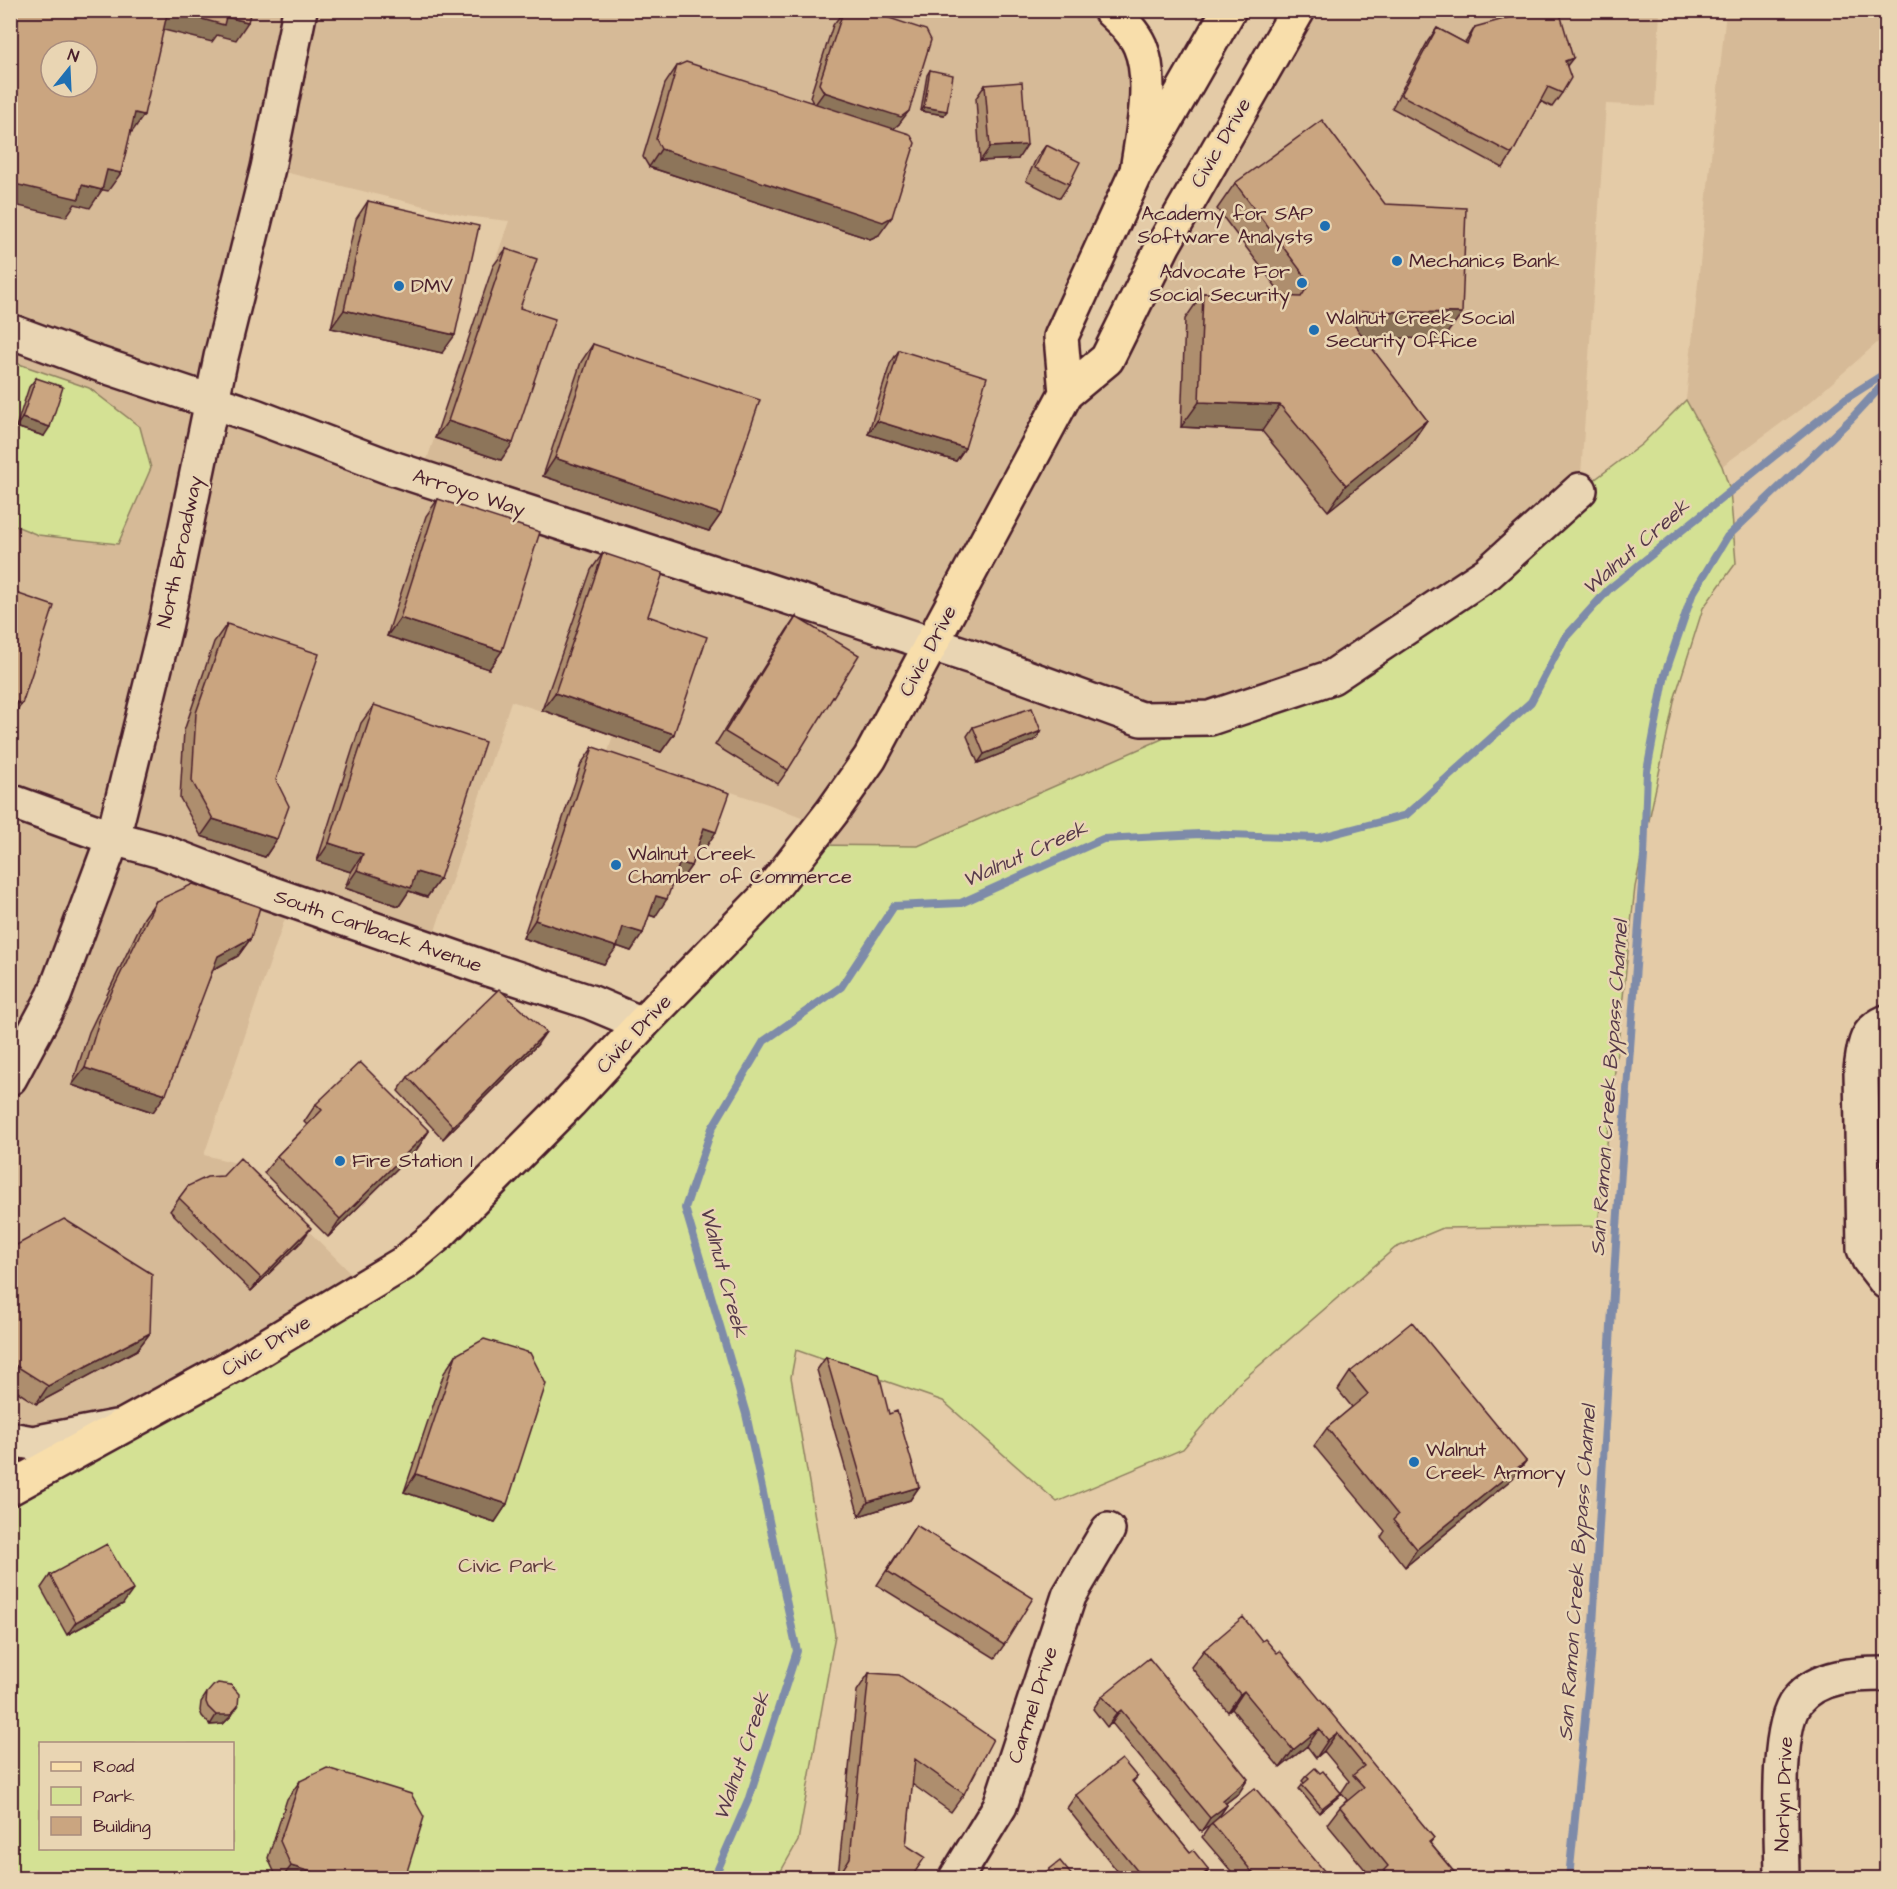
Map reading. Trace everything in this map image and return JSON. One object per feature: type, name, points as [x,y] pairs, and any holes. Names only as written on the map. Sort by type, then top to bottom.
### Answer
[{"type":"main road","points":[[1110,10],[1128,27],[1140,46],[1146,67],[1147,97],[1137,171]]},
{"type":"main road","points":[[1066,393],[1061,338],[1137,171],[1229,10]]},
{"type":"main road","name":"Civic Drive","points":[[10,1488],[236,1364],[404,1263],[440,1233],[570,1102],[642,1024],[764,899],[828,819],[870,758],[1066,393],[1107,359],[1164,244],[1298,10]]},
{"type":"street","name":"North Broadway","points":[[10,1078],[54,996],[113,838],[166,623],[212,402],[268,168],[300,10]]},
{"type":"street","name":"Arroyo Way","points":[[10,331],[99,364],[255,416],[389,467],[932,644],[1142,719],[1210,718],[1332,677],[1488,573],[1580,490]]},
{"type":"street","name":"South Carlback Avenue","points":[[10,801],[113,838],[161,850],[270,893],[590,1002],[642,1024]]},
{"type":"street","points":[[1887,1022],[1869,1034],[1863,1050],[1861,1070],[1864,1249],[1869,1260],[1887,1282]]},
{"type":"street","points":[[10,1439],[33,1443],[127,1425]]},
{"type":"street","name":"Carmel Drive","points":[[956,1878],[1000,1806],[1069,1596],[1108,1530]]},
{"type":"street","name":"Norlyn Drive","points":[[1782,1878],[1782,1756],[1786,1728],[1796,1702],[1816,1685],[1857,1674],[1887,1674]]},
{"type":"shaded area","points":[[11,11],[1110,11],[1147,97],[1093,265],[1066,393],[1107,359],[1298,11],[1660,11],[1655,106],[1606,104],[1580,490],[1332,677],[1210,718],[918,846],[806,845],[822,825],[768,804],[608,752],[613,735],[511,701],[429,949],[291,901],[204,1155],[241,1164],[365,1287],[127,1425],[11,1439]],"holes":[[[268,168],[465,216],[509,221],[421,477],[212,402]]]},
{"type":"shaded area","points":[[1726,11],[1886,11],[1886,335],[1809,403],[1722,466],[1686,400]]},
{"type":"green space","points":[[10,361],[89,388],[140,427],[151,468],[118,544],[38,535],[11,524]]},
{"type":"green space","name":"Civic Park","points":[[1686,400],[1722,466],[1730,490],[1736,563],[1703,608],[1675,697],[1635,887],[1598,1226],[1443,1228],[1395,1248],[1238,1384],[1183,1449],[1057,1502],[943,1401],[796,1350],[791,1377],[835,1635],[798,1841],[777,1878],[11,1878],[11,1488],[404,1263],[806,845],[918,846],[1210,718],[1332,677],[1642,444]]},
{"type":"building","points":[[10,10],[168,10],[144,115],[135,113],[121,173],[107,170],[102,190],[82,185],[79,199],[10,183],[12,141],[10,140]]},
{"type":"building","points":[[169,10],[251,10],[248,22],[226,17],[224,25]]},
{"type":"building","points":[[865,10],[926,30],[931,40],[909,111],[901,117],[824,92],[819,84],[843,12]]},
{"type":"building","points":[[1537,10],[1559,10],[1573,58],[1565,61],[1571,78],[1562,93],[1548,87],[1512,154],[1401,95],[1437,28],[1467,44],[1475,27]]},
{"type":"building","points":[[686,62],[910,134],[915,143],[892,217],[883,222],[661,149],[656,139],[677,66]]},
{"type":"building","points":[[930,70],[953,75],[947,111],[924,107]]},
{"type":"building","points":[[1022,82],[1027,145],[990,147],[985,85]]},
{"type":"building","name":"Walnut Creek Social Security Office","points":[[1322,120],[1385,204],[1466,208],[1462,313],[1362,311],[1355,326],[1427,420],[1346,485],[1280,405],[1199,402],[1203,293],[1301,297],[1310,283],[1235,183]]},
{"type":"building","points":[[1046,145],[1080,162],[1069,184],[1035,168]]},
{"type":"building","name":"DMV","points":[[368,201],[479,226],[455,335],[344,310]]},
{"type":"building","points":[[506,249],[537,259],[520,308],[555,319],[513,443],[448,421]]},
{"type":"building","points":[[593,344],[760,400],[721,514],[555,458]]},
{"type":"building","points":[[899,350],[987,377],[965,448],[877,421]]},
{"type":"building","points":[[36,378],[63,387],[50,427],[22,418]]},
{"type":"building","points":[[438,499],[540,532],[502,651],[400,618]]},
{"type":"building","points":[[603,553],[663,573],[648,616],[707,637],[674,734],[555,693]]},
{"type":"building","points":[[10,591],[54,606],[22,704],[10,700]]},
{"type":"building","points":[[796,617],[859,655],[788,770],[725,732]]},
{"type":"building","points":[[227,624],[319,654],[276,780],[289,806],[277,839],[213,819],[192,781],[196,713]]},
{"type":"building","points":[[374,705],[485,742],[440,879],[416,872],[411,888],[357,870],[363,854],[329,843]]},
{"type":"building","points":[[1032,708],[1041,731],[984,754],[973,727]]},
{"type":"building","name":"Walnut Creek Chamber of Commerce","points":[[593,747],[730,793],[716,832],[704,828],[691,866],[680,862],[667,899],[656,896],[643,933],[623,927],[617,947],[535,920]]},
{"type":"building","points":[[193,884],[260,907],[251,938],[218,956],[166,1094],[85,1068],[101,1014],[156,901]]},
{"type":"building","points":[[499,989],[546,1032],[453,1126],[408,1077]]},
{"type":"building","name":"Fire Station 1","points":[[360,1062],[429,1131],[340,1219],[277,1156],[322,1110],[316,1104]]},
{"type":"building","points":[[240,1158],[311,1228],[261,1278],[179,1198],[188,1186],[207,1177],[223,1176]]},
{"type":"building","points":[[64,1219],[152,1274],[150,1333],[48,1386],[10,1362],[13,1247]]},
{"type":"building","name":"Walnut Creek Armory","points":[[1412,1322],[1526,1461],[1417,1549],[1393,1520],[1398,1515],[1327,1428],[1368,1394],[1350,1372]]},
{"type":"building","points":[[484,1339],[530,1353],[546,1384],[507,1504],[416,1474],[456,1355]]},
{"type":"building","points":[[826,1357],[879,1374],[889,1414],[897,1411],[919,1487],[868,1502]]},
{"type":"building","points":[[916,1525],[1033,1598],[1004,1645],[887,1571]]},
{"type":"building","points":[[107,1544],[133,1590],[76,1622],[50,1575]]},
{"type":"building","points":[[1243,1617],[1262,1641],[1265,1639],[1277,1653],[1280,1651],[1434,1838],[1429,1842],[1459,1878],[1391,1878],[1384,1870],[1388,1866],[1340,1807],[1364,1787],[1353,1775],[1364,1766],[1337,1733],[1328,1740],[1319,1729],[1293,1750],[1244,1691],[1240,1694],[1204,1650]]},
{"type":"building","points":[[1149,1658],[1248,1779],[1223,1800],[1227,1805],[1210,1818],[1121,1710],[1117,1713],[1102,1696]]},
{"type":"building","points":[[869,1673],[899,1675],[993,1739],[964,1794],[915,1759],[906,1845],[925,1857],[911,1878],[838,1877],[850,1858]]},
{"type":"building","points":[[218,1683],[231,1685],[239,1694],[238,1706],[230,1715],[216,1715],[206,1702],[207,1693]]},
{"type":"building","points":[[1122,1759],[1137,1777],[1132,1781],[1190,1852],[1193,1850],[1209,1870],[1198,1878],[1143,1878],[1076,1795]]},
{"type":"building","points":[[327,1768],[411,1794],[424,1817],[405,1878],[331,1878],[291,1866],[280,1841],[300,1781]]},
{"type":"building","points":[[1315,1768],[1320,1773],[1323,1771],[1341,1793],[1322,1808],[1302,1785],[1309,1779],[1306,1776]]},
{"type":"building","points":[[1255,1788],[1330,1878],[1257,1878],[1212,1823]]},
{"type":"building","points":[[1060,1861],[1074,1878],[1038,1878]]},
{"type":"waterway","name":"Walnut Creek","points":[[714,1878],[749,1798],[797,1651],[746,1414],[685,1208],[712,1128],[764,1041],[841,987],[894,906],[961,903],[1103,839],[1200,834],[1318,838],[1406,815],[1531,702],[1564,639],[1609,589],[1845,399],[1886,373]]},
{"type":"waterway","name":"San Ramon Creek Bypass Channel","points":[[1569,1878],[1591,1658],[1617,1227],[1644,856],[1647,771],[1665,674],[1692,595],[1727,537],[1852,418],[1886,381]]},
{"type":"place","name":"Academy for SAP Software Analysts","points":[[1325,226]]},
{"type":"place","name":"Mechanics Bank","points":[[1397,261]]},
{"type":"place","name":"Advocate For Social Security","points":[[1302,283]]},
{"type":"place","name":"DMV","points":[[399,286]]},
{"type":"place","name":"Walnut Creek Social Security Office","points":[[1314,330]]},
{"type":"place","name":"Walnut Creek Chamber of Commerce","points":[[616,865]]},
{"type":"place","name":"Fire Station 1","points":[[340,1161]]},
{"type":"place","name":"Walnut Creek Armory","points":[[1414,1462]]}]
